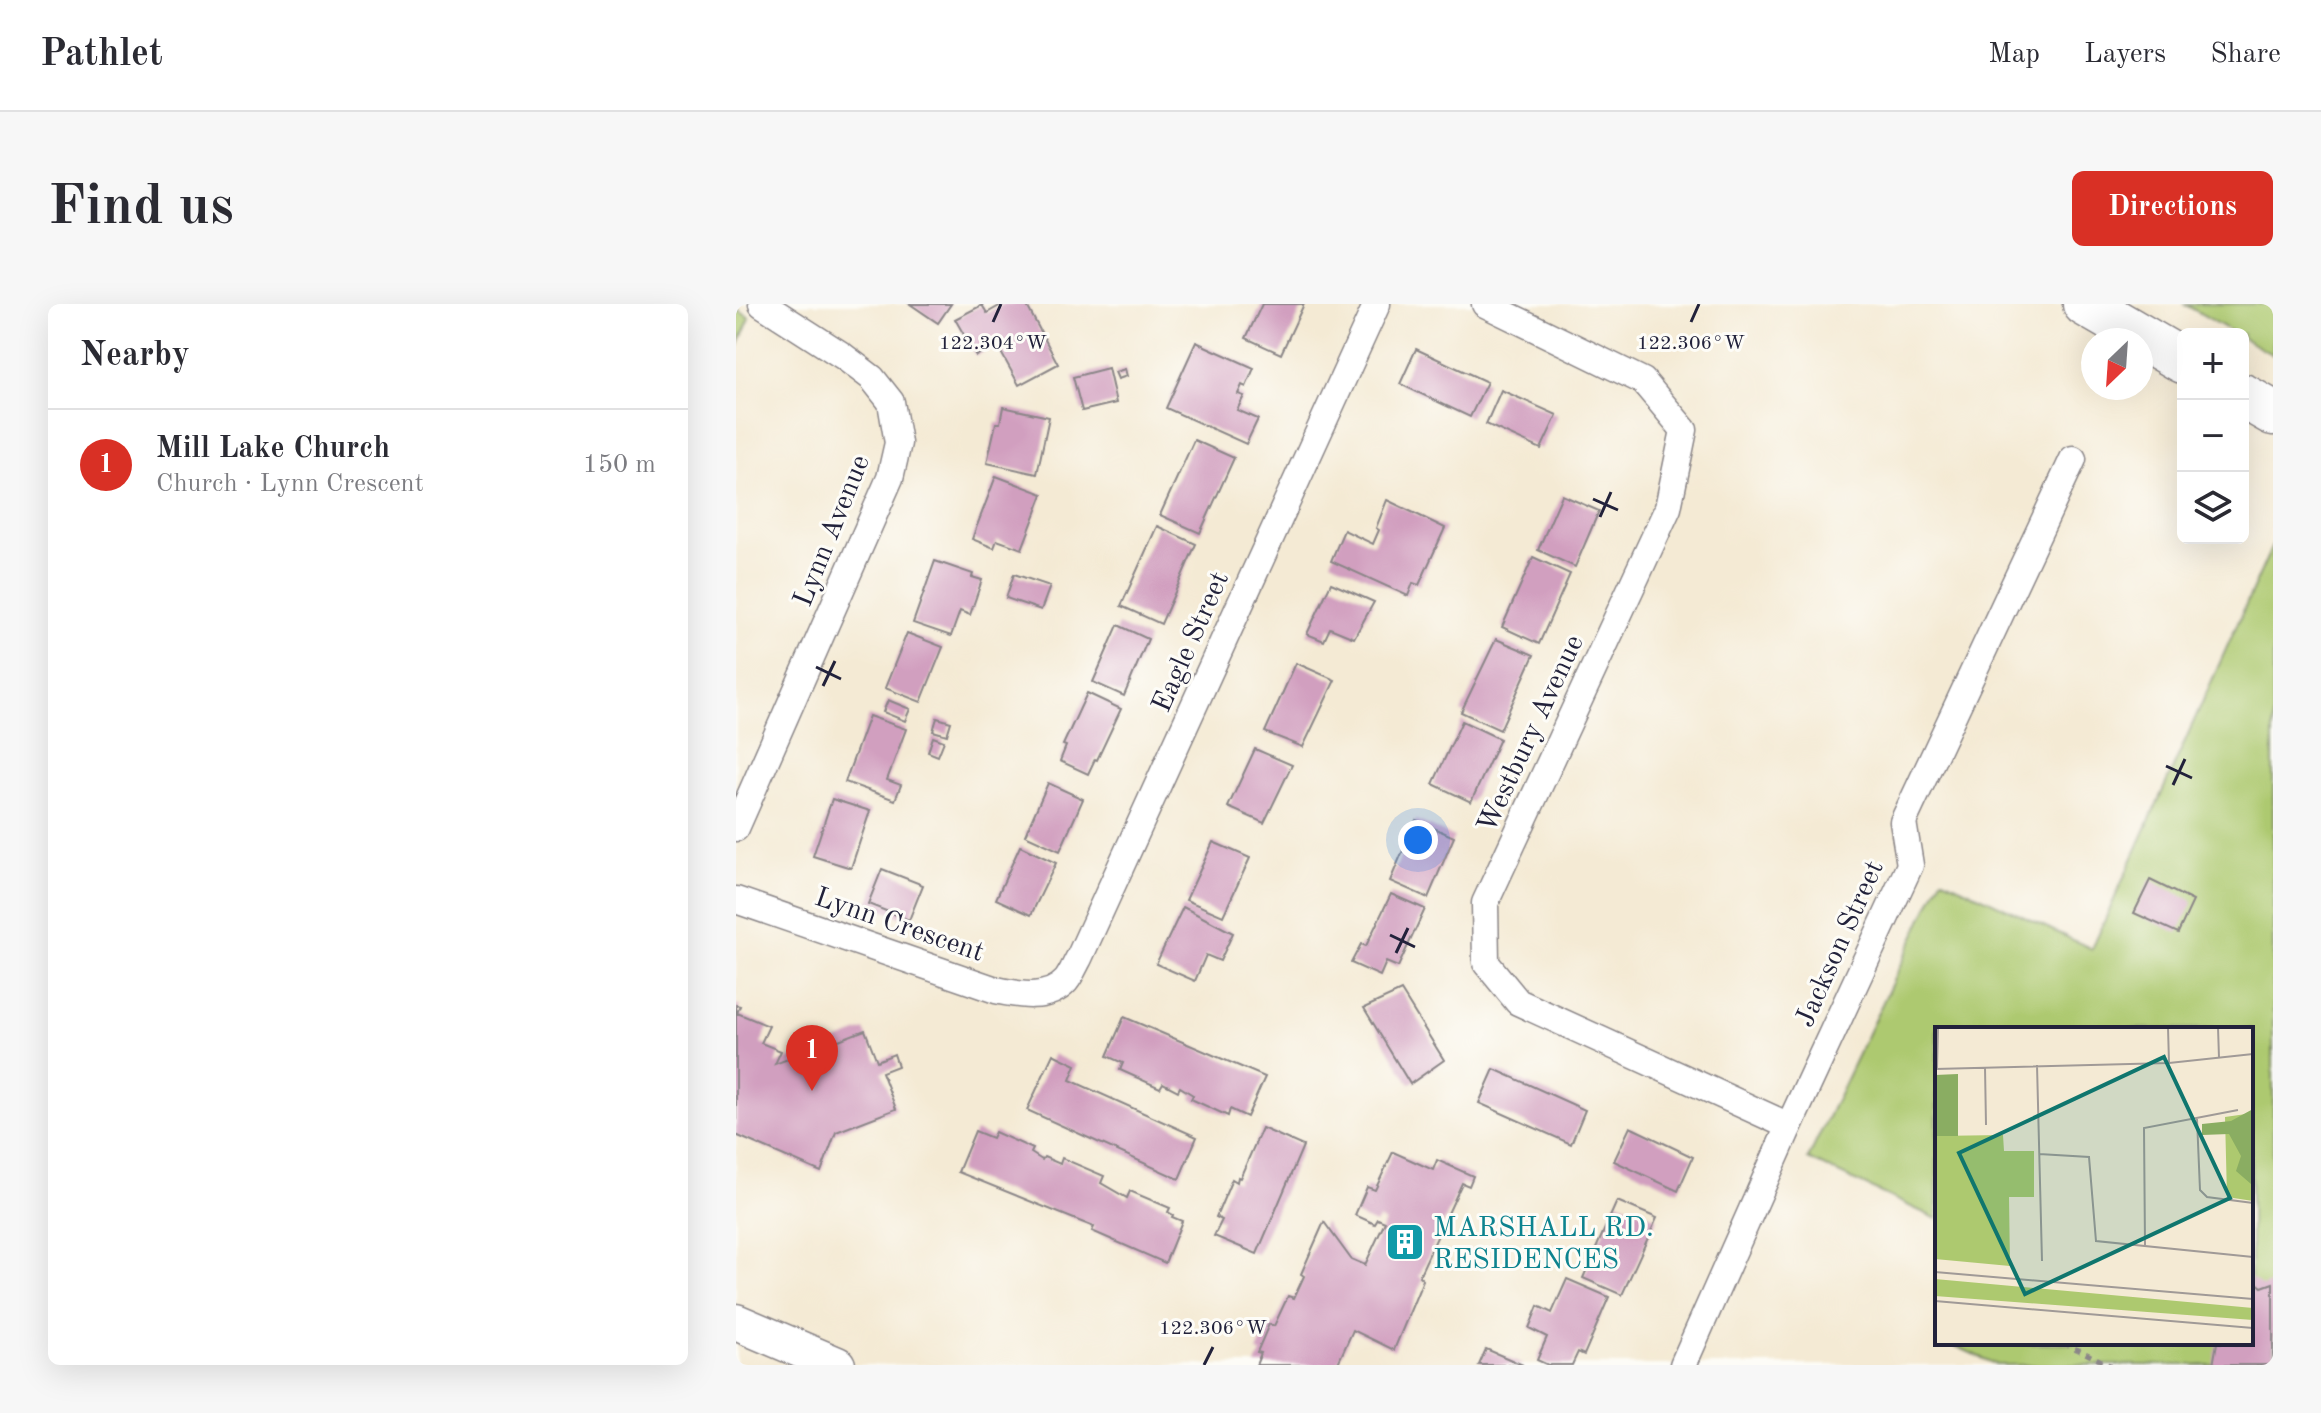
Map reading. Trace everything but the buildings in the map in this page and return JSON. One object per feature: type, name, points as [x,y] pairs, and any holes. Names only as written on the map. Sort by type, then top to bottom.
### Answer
[{"type":"highway","points":[[2085,304],[2177,358]]},
{"type":"highway","points":[[2249,399],[2273,413]]},
{"type":"main road","points":[[736,1322],[837,1365]]},
{"type":"street","name":"Lynn Avenue","points":[[736,828],[890,478],[898,443],[891,402],[872,378],[762,304]]},
{"type":"street","name":"Eagle Street","points":[[1045,993],[1065,983],[1079,958],[1377,304]]},
{"type":"street","name":"Westbury Avenue","points":[[1485,304],[1643,381],[1684,430],[1668,508],[1485,903],[1486,963],[1518,1002],[1789,1126]]},
{"type":"street","name":"Jackson Street","points":[[1683,1365],[1910,865],[1903,822],[2073,459]]},
{"type":"street","name":"Lynn Crescent","points":[[736,900],[996,990],[1021,996],[1045,993]]},
{"type":"path","points":[[2068,1345],[2110,1365]]},
{"type":"green space","points":[[2184,304],[2273,304],[2273,355],[2249,341],[2249,328],[2226,328]]},
{"type":"green space","points":[[736,309],[750,318],[736,351]]},
{"type":"green space","points":[[2273,544],[2273,1365],[1997,1365],[1953,1345],[2253,1345],[2253,1027],[1935,1027],[1935,1218],[1808,1159],[1942,878],[2092,949]]},
{"type":"place","name":"Mill Lake Church","points":[[812,1091]]},
{"type":"place","name":"MARSHALL RD. RESIDENCES","points":[[1405,1242]]}]
